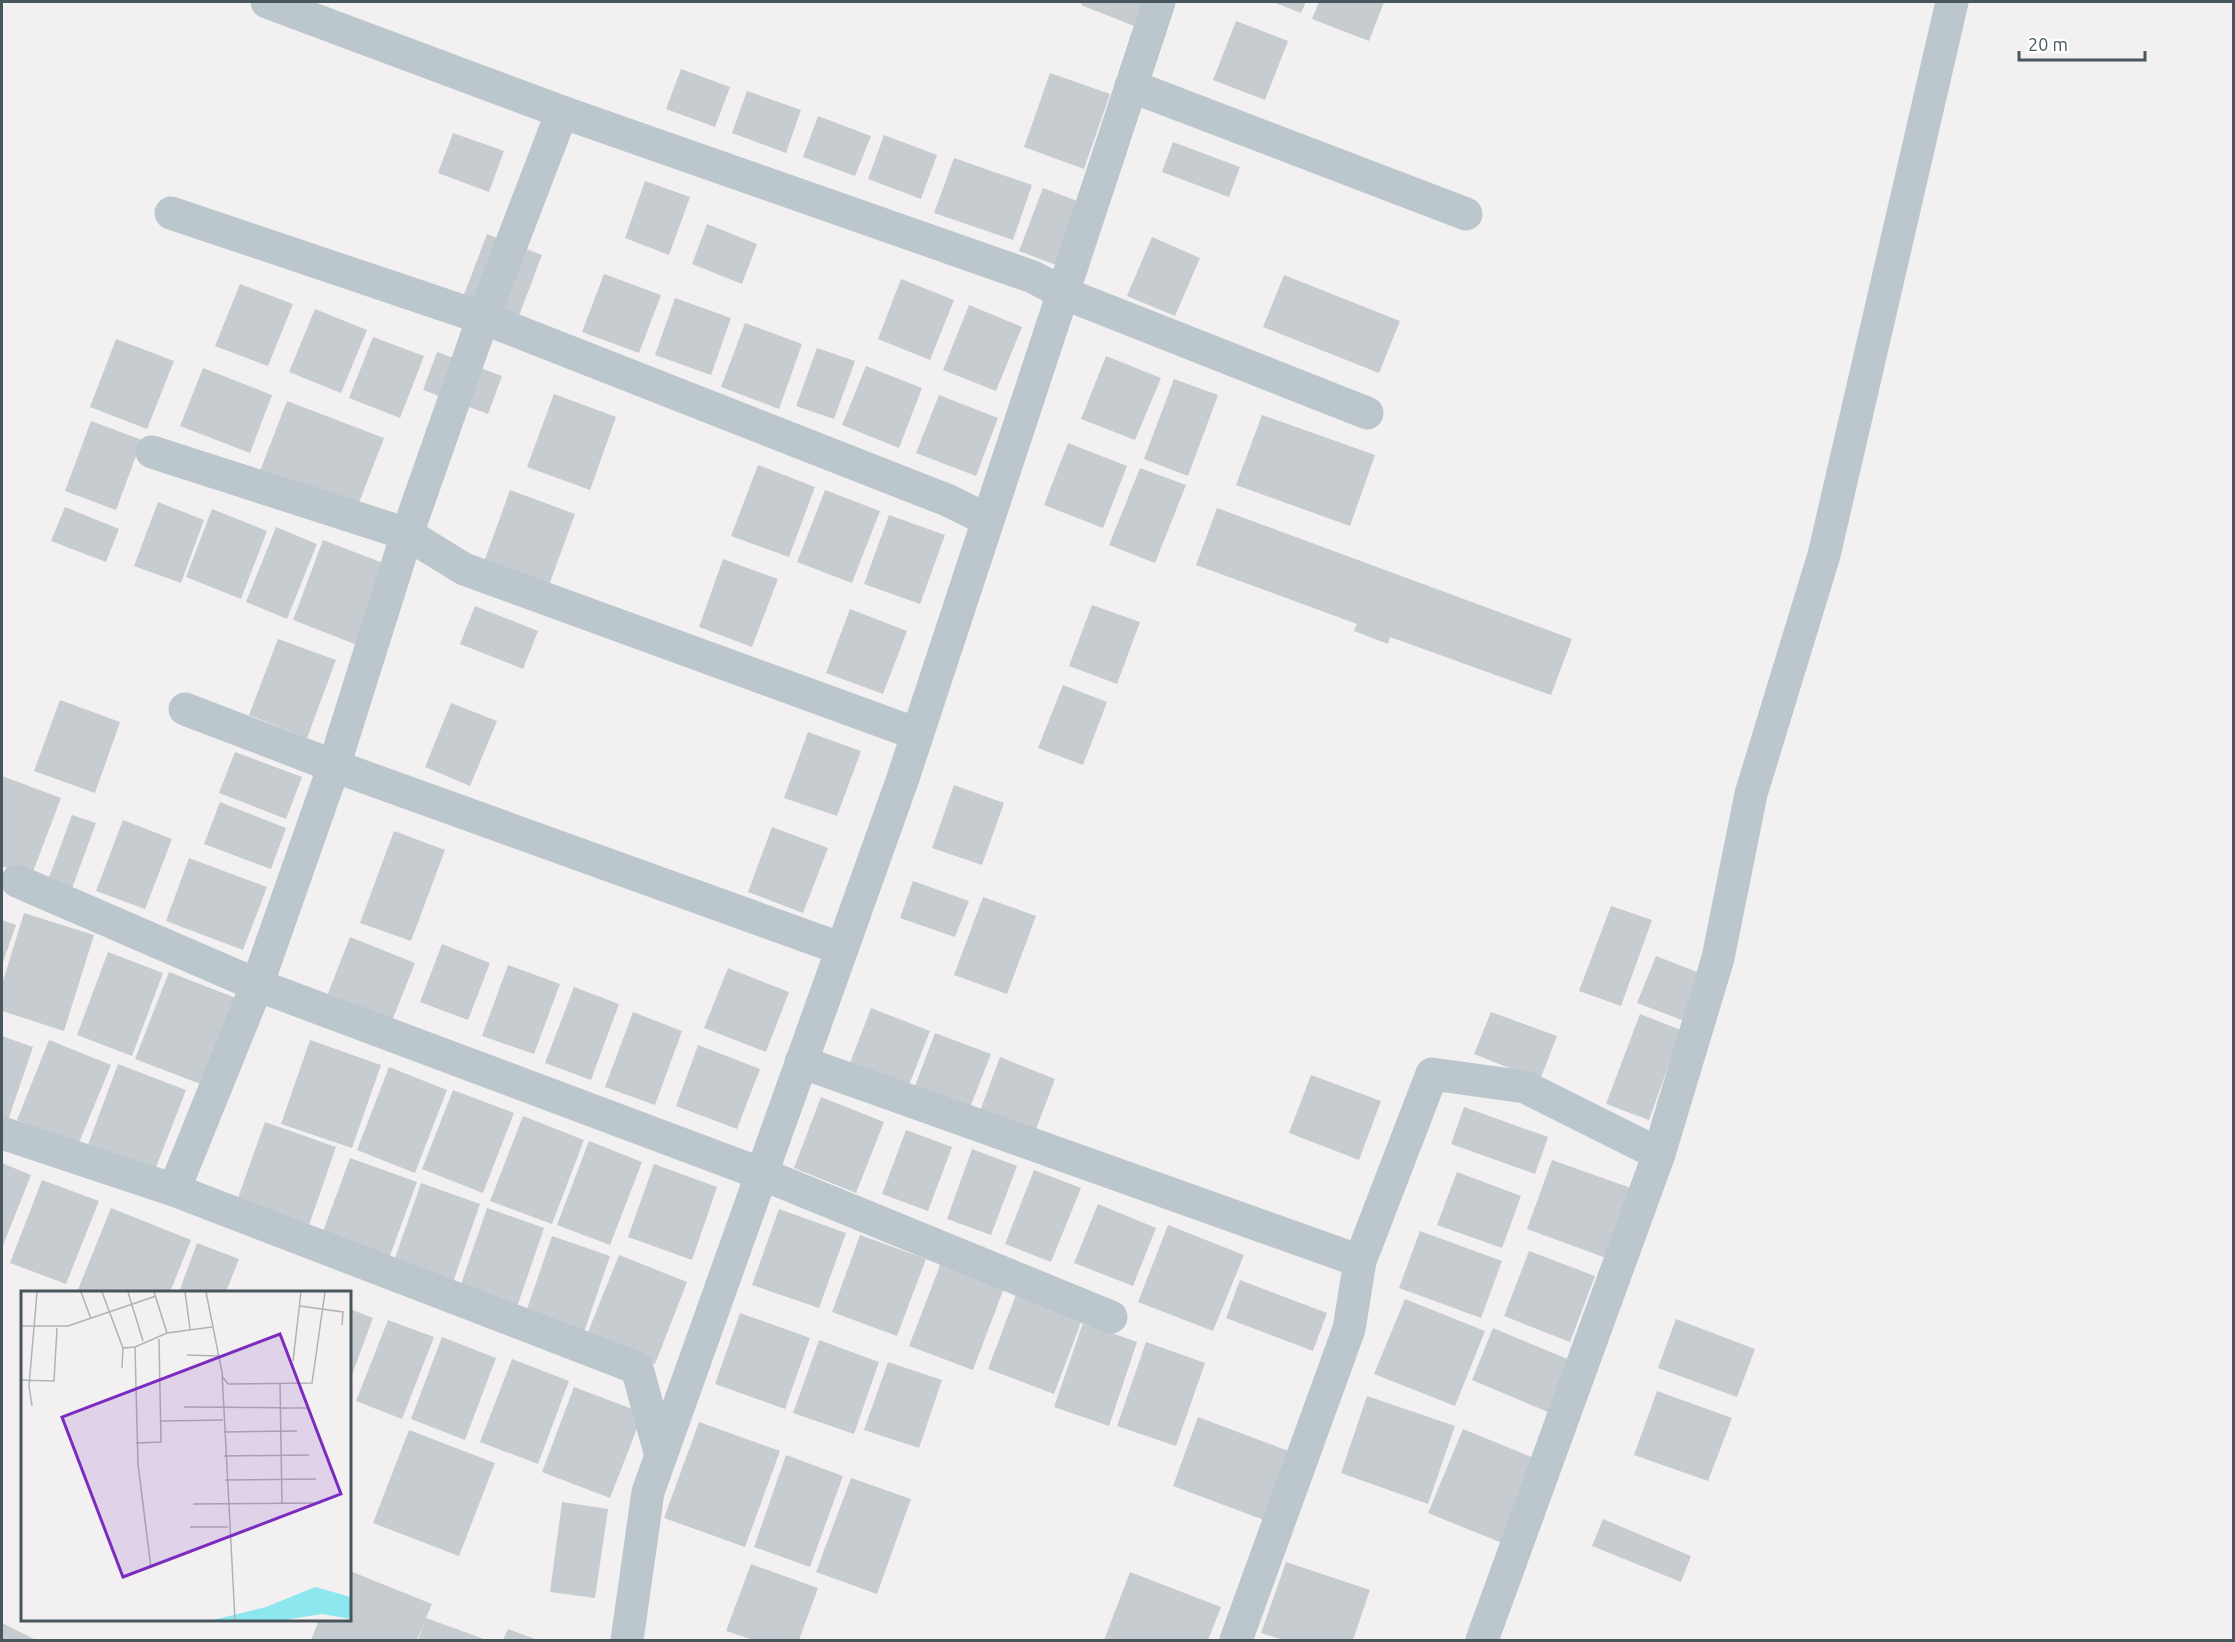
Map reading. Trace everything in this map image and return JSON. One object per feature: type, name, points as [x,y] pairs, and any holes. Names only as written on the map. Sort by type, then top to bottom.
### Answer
[{"type":"street","points":[[267,2],[562,112],[1033,277],[1063,293],[1367,413]]},
{"type":"street","points":[[627,1641],[648,1492],[917,734],[1159,2]]},
{"type":"street","points":[[1482,1641],[1659,1154],[1718,958],[1751,794],[1824,555],[1952,2]]},
{"type":"street","points":[[1131,86],[1466,214]]},
{"type":"street","points":[[174,1190],[257,985],[334,766],[407,534],[483,318],[562,112]]},
{"type":"street","points":[[171,213],[483,318],[947,500],[988,520]]},
{"type":"street","points":[[152,452],[407,534],[464,569],[917,734]]},
{"type":"street","points":[[185,709],[334,766],[842,950]]},
{"type":"street","points":[[17,881],[257,985],[762,1174],[1111,1317]]},
{"type":"street","points":[[801,1062],[1360,1262]]},
{"type":"street","points":[[1236,1641],[1349,1329],[1360,1262],[1432,1074],[1525,1087],[1659,1154]]},
{"type":"street","points":[[2,1133],[174,1190],[637,1368],[661,1456]]},
{"type":"building","points":[[1082,2],[1143,2],[1134,26],[1081,5]]},
{"type":"building","points":[[1273,2],[1306,2],[1301,13]]},
{"type":"building","points":[[1319,2],[1384,2],[1369,41],[1312,19]]},
{"type":"building","points":[[1236,21],[1288,41],[1265,100],[1213,80]]},
{"type":"building","points":[[681,69],[730,87],[715,127],[666,109]]},
{"type":"building","points":[[1050,73],[1110,94],[1084,169],[1024,147]]},
{"type":"building","points":[[747,91],[801,110],[786,153],[732,133]]},
{"type":"building","points":[[818,116],[871,136],[855,176],[803,157]]},
{"type":"building","points":[[453,133],[504,151],[489,192],[438,173]]},
{"type":"building","points":[[884,135],[937,155],[921,199],[868,179]]},
{"type":"building","points":[[1173,142],[1240,167],[1229,197],[1162,172]]},
{"type":"building","points":[[954,158],[1032,185],[1013,240],[934,213]]},
{"type":"building","points":[[645,181],[690,197],[669,255],[625,238]]},
{"type":"building","points":[[1043,188],[1080,202],[1056,265],[1019,251]]},
{"type":"building","points":[[707,224],[757,244],[742,284],[692,264]]},
{"type":"building","points":[[487,234],[542,255],[517,321],[462,300]]},
{"type":"building","points":[[1152,237],[1200,258],[1175,316],[1127,296]]},
{"type":"building","points":[[604,274],[661,295],[639,353],[582,332]]},
{"type":"building","points":[[1284,275],[1400,321],[1379,373],[1263,327]]},
{"type":"building","points":[[901,279],[954,300],[930,360],[878,339]]},
{"type":"building","points":[[240,284],[293,304],[268,366],[215,346]]},
{"type":"building","points":[[675,298],[731,318],[711,375],[655,355]]},
{"type":"building","points":[[969,305],[1022,327],[996,391],[943,370]]},
{"type":"building","points":[[315,309],[367,330],[341,393],[289,372]]},
{"type":"building","points":[[745,323],[802,344],[779,409],[721,387]]},
{"type":"building","points":[[373,337],[424,356],[400,418],[349,398]]},
{"type":"building","points":[[116,339],[174,361],[147,429],[90,407]]},
{"type":"building","points":[[817,348],[855,361],[834,419],[796,406]]},
{"type":"building","points":[[437,352],[502,376],[488,414],[423,390]]},
{"type":"building","points":[[1106,356],[1161,378],[1135,440],[1081,419]]},
{"type":"building","points":[[866,366],[922,388],[899,448],[842,425]]},
{"type":"building","points":[[203,368],[272,395],[250,453],[180,426]]},
{"type":"building","points":[[1174,379],[1218,395],[1188,476],[1144,459]]},
{"type":"building","points":[[554,394],[616,417],[590,490],[527,467]]},
{"type":"building","points":[[939,395],[998,418],[976,476],[916,453]]},
{"type":"building","points":[[287,401],[384,438],[355,513],[258,476]]},
{"type":"building","points":[[1262,415],[1375,455],[1350,526],[1236,485]]},
{"type":"building","points":[[91,421],[142,440],[116,510],[65,491]]},
{"type":"building","points":[[1068,443],[1127,466],[1103,528],[1044,505]]},
{"type":"building","points":[[758,465],[815,487],[789,557],[731,536]]},
{"type":"building","points":[[1140,468],[1186,485],[1155,563],[1109,545]]},
{"type":"building","points":[[510,490],[575,514],[549,585],[484,562]]},
{"type":"building","points":[[825,490],[880,511],[852,583],[797,562]]},
{"type":"building","points":[[158,502],[204,520],[181,583],[134,566]]},
{"type":"building","points":[[65,507],[119,529],[106,562],[51,541]]},
{"type":"building","points":[[1217,508],[1572,639],[1551,695],[1390,637],[1388,644],[1354,631],[1357,624],[1196,565]]},
{"type":"building","points":[[212,509],[267,531],[241,599],[186,577]]},
{"type":"building","points":[[889,515],[945,535],[920,604],[864,584]]},
{"type":"building","points":[[276,527],[317,544],[287,619],[246,602]]},
{"type":"building","points":[[323,540],[391,566],[360,646],[293,620]]},
{"type":"building","points":[[723,559],[778,579],[752,647],[699,627]]},
{"type":"building","points":[[1092,605],[1140,622],[1117,684],[1069,666]]},
{"type":"building","points":[[475,606],[538,631],[523,669],[460,644]]},
{"type":"building","points":[[850,609],[907,631],[883,694],[826,673]]},
{"type":"building","points":[[278,639],[336,660],[307,738],[249,715]]},
{"type":"building","points":[[1063,685],[1107,702],[1083,765],[1038,748]]},
{"type":"building","points":[[60,700],[120,722],[95,793],[34,771]]},
{"type":"building","points":[[451,703],[497,721],[470,786],[425,767]]},
{"type":"building","points":[[808,732],[861,751],[837,816],[784,798]]},
{"type":"building","points":[[235,752],[302,777],[286,819],[219,793]]},
{"type":"building","points":[[2,776],[61,798],[31,877],[2,866]]},
{"type":"building","points":[[954,785],[1004,803],[982,865],[932,848]]},
{"type":"building","points":[[220,802],[286,828],[271,869],[204,844]]},
{"type":"building","points":[[72,815],[96,823],[71,891],[47,883]]},
{"type":"building","points":[[123,820],[172,839],[145,909],[96,891]]},
{"type":"building","points":[[772,827],[828,848],[803,913],[748,892]]},
{"type":"building","points":[[394,831],[445,850],[411,941],[360,923]]},
{"type":"building","points":[[189,858],[267,887],[243,950],[166,921]]},
{"type":"building","points":[[913,881],[969,901],[955,937],[900,918]]},
{"type":"building","points":[[983,897],[1036,916],[1007,994],[954,975]]},
{"type":"building","points":[[1611,906],[1652,920],[1621,1006],[1579,991]]},
{"type":"building","points":[[24,913],[94,935],[64,1031],[2,1011],[2,984]]},
{"type":"building","points":[[2,920],[16,925],[2,965]]},
{"type":"building","points":[[350,937],[415,963],[392,1021],[327,996]]},
{"type":"building","points":[[442,944],[490,963],[468,1020],[420,1002]]},
{"type":"building","points":[[108,952],[163,973],[132,1056],[77,1035]]},
{"type":"building","points":[[1656,956],[1705,975],[1687,1022],[1637,1003]]},
{"type":"building","points":[[508,965],[560,984],[534,1054],[482,1036]]},
{"type":"building","points":[[728,968],[789,992],[766,1052],[704,1028]]},
{"type":"building","points":[[169,972],[236,998],[203,1085],[135,1059]]},
{"type":"building","points":[[574,987],[619,1004],[591,1080],[545,1063]]},
{"type":"building","points":[[871,1008],[930,1031],[906,1093],[847,1071]]},
{"type":"building","points":[[633,1012],[682,1031],[655,1105],[605,1087]]},
{"type":"building","points":[[1491,1012],[1557,1036],[1540,1080],[1474,1054]]},
{"type":"building","points":[[1640,1014],[1681,1030],[1649,1120],[1606,1104]]},
{"type":"building","points":[[935,1033],[991,1054],[960,1133],[905,1112]]},
{"type":"building","points":[[2,1036],[33,1047],[5,1129],[2,1128]]},
{"type":"building","points":[[49,1040],[111,1065],[78,1145],[17,1120]]},
{"type":"building","points":[[310,1040],[381,1065],[352,1148],[281,1124]]},
{"type":"building","points":[[698,1045],[760,1069],[737,1129],[676,1106]]},
{"type":"building","points":[[1000,1057],[1055,1079],[1029,1148],[974,1127]]},
{"type":"building","points":[[118,1064],[186,1090],[153,1175],[86,1150]]},
{"type":"building","points":[[389,1067],[447,1090],[415,1173],[357,1150]]},
{"type":"building","points":[[1311,1075],[1381,1101],[1359,1160],[1289,1133]]},
{"type":"building","points":[[453,1090],[514,1113],[483,1193],[422,1169]]},
{"type":"building","points":[[821,1097],[884,1122],[856,1193],[794,1168]]},
{"type":"building","points":[[1464,1107],[1548,1137],[1535,1174],[1451,1144]]},
{"type":"building","points":[[523,1116],[584,1140],[552,1224],[490,1201]]},
{"type":"building","points":[[265,1122],[336,1147],[306,1234],[234,1209]]},
{"type":"building","points":[[906,1130],[952,1147],[928,1211],[882,1194]]},
{"type":"building","points":[[589,1141],[642,1162],[610,1245],[557,1225]]},
{"type":"building","points":[[972,1149],[1017,1166],[991,1235],[947,1219]]},
{"type":"building","points":[[350,1158],[417,1182],[388,1261],[321,1237]]},
{"type":"building","points":[[1552,1160],[1631,1188],[1606,1258],[1527,1229]]},
{"type":"building","points":[[2,1163],[31,1175],[2,1248]]},
{"type":"building","points":[[654,1164],[717,1187],[692,1260],[628,1237]]},
{"type":"building","points":[[1034,1170],[1081,1188],[1051,1262],[1005,1244]]},
{"type":"building","points":[[1457,1172],[1521,1196],[1502,1248],[1437,1225]]},
{"type":"building","points":[[42,1180],[99,1201],[66,1284],[10,1263]]},
{"type":"building","points":[[421,1183],[480,1204],[451,1288],[392,1267]]},
{"type":"building","points":[[1098,1204],[1156,1228],[1133,1286],[1074,1263]]},
{"type":"building","points":[[111,1208],[191,1240],[170,1291],[77,1291]]},
{"type":"building","points":[[487,1208],[544,1228],[515,1313],[458,1293]]},
{"type":"building","points":[[779,1209],[846,1233],[819,1308],[752,1285]]},
{"type":"building","points":[[1168,1225],[1244,1255],[1213,1331],[1138,1302]]},
{"type":"building","points":[[1420,1231],[1502,1261],[1481,1318],[1399,1288]]},
{"type":"building","points":[[860,1235],[926,1259],[897,1336],[832,1312]]},
{"type":"building","points":[[552,1236],[610,1256],[582,1338],[524,1318]]},
{"type":"building","points":[[197,1243],[239,1259],[226,1291],[179,1291]]},
{"type":"building","points":[[1529,1251],[1595,1276],[1570,1342],[1504,1316]]},
{"type":"building","points":[[619,1255],[687,1282],[655,1364],[586,1337]]},
{"type":"building","points":[[941,1263],[1004,1288],[973,1370],[909,1346]]},
{"type":"building","points":[[1240,1280],[1327,1313],[1313,1351],[1226,1318]]},
{"type":"building","points":[[1017,1292],[1083,1317],[1054,1394],[988,1369]]},
{"type":"building","points":[[1405,1299],[1485,1331],[1455,1406],[1374,1374]]},
{"type":"building","points":[[351,1309],[373,1318],[351,1377]]},
{"type":"building","points":[[740,1313],[810,1338],[785,1409],[715,1384]]},
{"type":"building","points":[[1676,1319],[1755,1349],[1737,1397],[1658,1368]]},
{"type":"building","points":[[388,1320],[434,1337],[402,1419],[356,1401]]},
{"type":"building","points":[[1083,1323],[1137,1342],[1109,1426],[1054,1407]]},
{"type":"building","points":[[1493,1328],[1570,1360],[1548,1412],[1472,1380]]},
{"type":"building","points":[[442,1337],[496,1358],[465,1440],[411,1419]]},
{"type":"building","points":[[819,1340],[879,1362],[854,1434],[793,1413]]},
{"type":"building","points":[[1146,1342],[1205,1363],[1176,1446],[1117,1426]]},
{"type":"building","points":[[512,1359],[569,1381],[538,1464],[480,1442]]},
{"type":"building","points":[[888,1362],[942,1380],[919,1448],[864,1430]]},
{"type":"building","points":[[574,1387],[643,1413],[610,1498],[542,1472]]},
{"type":"building","points":[[1657,1391],[1732,1418],[1708,1481],[1634,1455]]},
{"type":"building","points":[[1367,1396],[1455,1426],[1428,1504],[1341,1473]]},
{"type":"building","points":[[1198,1417],[1291,1452],[1264,1520],[1173,1486]]},
{"type":"building","points":[[699,1422],[780,1451],[745,1547],[664,1518]]},
{"type":"building","points":[[1463,1429],[1541,1461],[1507,1545],[1428,1513]]},
{"type":"building","points":[[409,1430],[495,1463],[459,1556],[373,1523]]},
{"type":"building","points":[[786,1455],[843,1476],[810,1567],[754,1547]]},
{"type":"building","points":[[851,1478],[911,1499],[877,1594],[816,1572]]},
{"type":"building","points":[[562,1502],[608,1509],[595,1598],[550,1592]]},
{"type":"building","points":[[1603,1519],[1691,1556],[1681,1582],[1592,1546]]},
{"type":"building","points":[[1286,1562],[1370,1590],[1353,1640],[1283,1640],[1261,1633]]},
{"type":"building","points":[[751,1564],[818,1588],[799,1640],[753,1640],[726,1631]]},
{"type":"building","points":[[351,1571],[432,1604],[426,1618],[487,1640],[418,1640],[425,1621],[417,1640],[311,1640],[319,1621],[351,1621]]},
{"type":"building","points":[[1130,1572],[1221,1607],[1208,1640],[1104,1640]]},
{"type":"building","points":[[2,1623],[36,1640],[2,1640]]},
{"type":"building","points":[[508,1629],[538,1640],[503,1640]]}]
